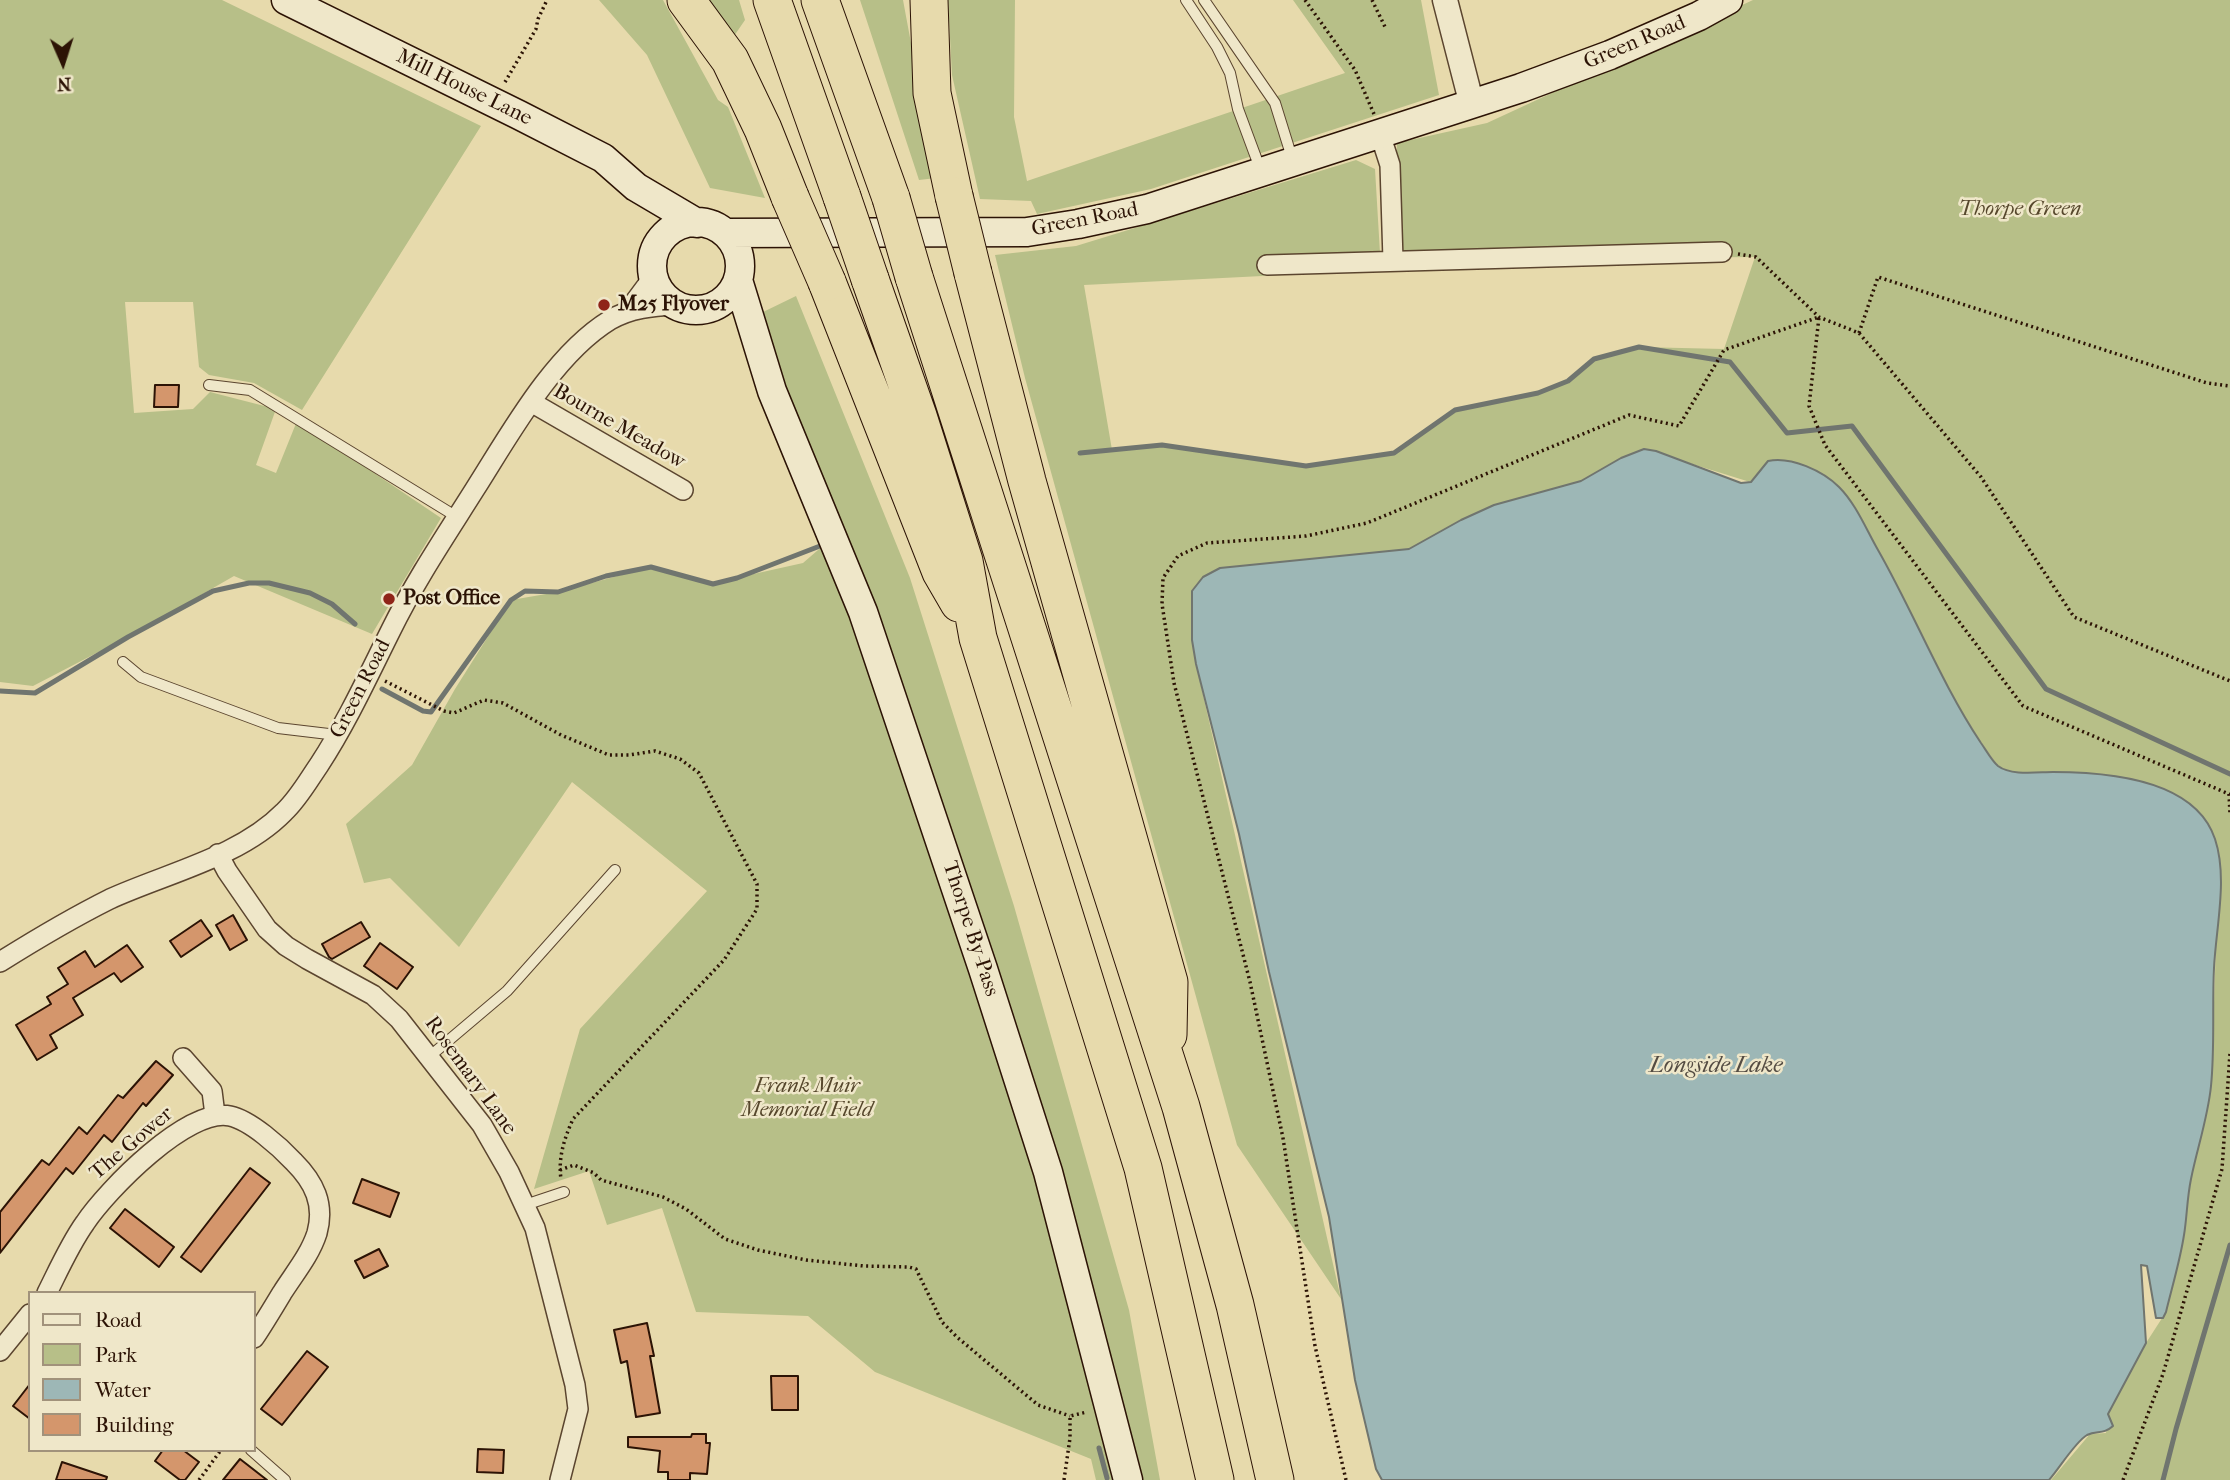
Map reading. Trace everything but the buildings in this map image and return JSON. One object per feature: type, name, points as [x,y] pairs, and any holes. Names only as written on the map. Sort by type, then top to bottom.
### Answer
[{"type":"highway","points":[[686,0],[730,60],[763,129],[942,572],[978,638]]},
{"type":"highway","points":[[772,0],[918,416],[964,561],[978,638],[1143,1168],[1215,1480]]},
{"type":"highway","points":[[820,0],[891,198],[1168,1067],[1235,1305],[1275,1480]]},
{"type":"highway","points":[[845,0],[883,129],[891,198]]},
{"type":"highway","points":[[929,0],[932,93],[954,196],[1027,481],[1169,982],[1168,1067]]},
{"type":"main road","name":"Mill House Lane","points":[[286,0],[603,158],[636,187],[697,223]]},
{"type":"main road","name":"Green Road","points":[[725,233],[1027,232],[1147,209],[1472,105],[1610,55],[1699,16],[1728,0]]},
{"type":"main road","name":"Mill House Lane","points":[[636,187],[654,230],[657,246]]},
{"type":"main road","points":[[739,271],[736,246],[725,233],[710,224],[697,223],[676,227],[663,237],[654,252],[652,269],[656,286],[667,300],[682,308],[699,310],[716,306],[729,295],[739,271],[779,234]]},
{"type":"main road","name":"Thorpe By-Pass","points":[[739,271],[772,391]]},
{"type":"main road","name":"Thorpe By-Pass","points":[[707,308],[726,320],[749,349],[772,391],[863,612],[975,943],[1048,1172],[1110,1407],[1126,1480]]},
{"type":"street","points":[[1445,0],[1472,105]]},
{"type":"street","points":[[1380,134],[1390,165],[1393,260]]},
{"type":"street","points":[[1267,265],[1722,252]]},
{"type":"street","name":"Green Road","points":[[628,311],[654,276]]},
{"type":"street","name":"Green Road","points":[[0,962],[110,900],[240,844],[265,829],[286,811],[337,735],[371,674],[393,627],[457,517],[531,402],[583,342],[608,321],[628,311],[676,305]]},
{"type":"street","name":"Bourne Meadow","points":[[531,402],[683,490]]},
{"type":"street","name":"Rosemary Lane","points":[[218,854],[233,882],[267,929],[286,946],[373,995],[399,1019],[482,1125],[509,1172],[535,1228],[578,1399],[578,1409],[560,1480]]},
{"type":"street","points":[[183,1058],[212,1091],[215,1115],[229,1115],[239,1119],[284,1151],[310,1181],[320,1204],[317,1234],[302,1263],[256,1335]]},
{"type":"street","name":"The Gower","points":[[48,1291],[83,1224],[109,1191],[190,1124],[215,1115]]},
{"type":"street","points":[[3,1342],[28,1316]]},
{"type":"lane","points":[[1186,0],[1217,47],[1230,73],[1238,109],[1261,172]]},
{"type":"lane","points":[[1204,0],[1275,103],[1294,161]]},
{"type":"lane","points":[[209,385],[250,390],[457,517]]},
{"type":"lane","points":[[123,662],[141,677],[278,728],[337,735]]},
{"type":"lane","points":[[429,1057],[507,991],[615,870]]},
{"type":"lane","points":[[525,1205],[564,1192]]},
{"type":"lane","points":[[253,1452],[285,1480]]},
{"type":"path","points":[[493,101],[536,29],[547,0]]},
{"type":"path","points":[[1305,0],[1355,70],[1380,134]]},
{"type":"path","points":[[1372,0],[1386,29]]},
{"type":"path","points":[[1722,252],[1756,257],[1819,317],[1859,334],[1981,477],[2074,617],[2230,681]]},
{"type":"path","points":[[1859,334],[1878,277],[2207,383],[2230,386]]},
{"type":"path","points":[[1346,1480],[1315,1346],[1283,1138],[1250,982],[1174,683],[1162,604],[1163,578],[1178,556],[1207,543],[1306,536],[1367,523],[1629,415],[1679,426],[1724,349],[1819,317]]},
{"type":"path","points":[[1819,317],[1809,406],[1825,445],[2023,706],[2229,794],[2230,814]]},
{"type":"path","points":[[371,674],[444,711],[454,713],[484,700],[503,703],[561,735],[609,755],[655,751],[680,759],[699,773],[757,884],[757,908],[724,960],[573,1119],[564,1140],[560,1170],[574,1165],[594,1173],[601,1180],[663,1197],[686,1209],[725,1239],[758,1250],[806,1260],[916,1269],[942,1322],[1038,1405],[1070,1416],[1110,1407]]},
{"type":"path","points":[[2123,1480],[2163,1374],[2222,1169],[2230,1053]]},
{"type":"path","points":[[1064,1480],[1070,1416]]},
{"type":"path","points":[[200,1480],[220,1452]]},
{"type":"green space","points":[[0,0],[222,0],[481,126],[302,410],[254,383],[209,375],[199,367],[193,302],[125,302],[134,413],[193,409],[210,392],[276,409],[256,465],[276,473],[297,421],[441,518],[372,634],[234,576],[135,633],[33,686],[0,682]]},
{"type":"green space","points":[[599,0],[663,0],[718,100],[728,107],[765,198],[710,188],[647,55]]},
{"type":"green space","points":[[708,0],[739,0],[745,20],[732,39]]},
{"type":"green space","points":[[860,0],[903,0],[936,178],[919,180]]},
{"type":"green space","points":[[948,0],[1015,0],[1014,117],[1027,181],[1345,73],[1293,0],[1421,0],[1439,95],[1151,189],[1037,214],[1031,201],[980,199],[952,75]]},
{"type":"green space","name":"Thorpe Green","points":[[1753,0],[2230,0],[2230,1480],[2051,1480],[2090,1434],[2106,1433],[2108,1414],[2166,1312],[2184,1238],[2190,1184],[2211,1089],[2219,858],[1999,767],[1949,688],[1855,507],[1837,486],[1813,473],[1768,461],[1750,482],[1644,449],[1581,481],[1494,505],[1409,549],[1192,591],[1192,640],[1196,664],[1341,1299],[1237,1145],[1025,378],[995,255],[1076,246],[1356,160],[1375,169],[1381,270],[1084,285],[1112,450],[1162,445],[1306,466],[1394,453],[1455,410],[1538,393],[1568,381],[1594,359],[1639,347],[1724,349],[1755,257],[1393,260],[1397,143],[1487,123]]},
{"type":"green space","name":"Frank Muir Memorial Field","points":[[796,296],[910,578],[1014,906],[1129,1310],[1160,1480],[1096,1480],[1091,1459],[875,1372],[808,1316],[696,1312],[662,1208],[607,1225],[589,1171],[534,1189],[580,1029],[707,891],[572,782],[459,947],[390,878],[364,883],[346,824],[412,765],[455,689],[511,600],[558,592],[651,567],[713,583],[803,563],[840,531],[759,314]]},
{"type":"water","name":"Longside Lake","points":[[1644,449],[1741,483],[1751,482],[1768,461],[1777,460],[1806,466],[1824,475],[1839,487],[1856,509],[1953,696],[1998,766],[2017,772],[2098,774],[2146,783],[2169,791],[2189,803],[2204,819],[2215,839],[2221,886],[2214,968],[2211,1086],[2190,1186],[2182,1245],[2166,1312],[2163,1318],[2156,1318],[2147,1266],[2141,1265],[2146,1343],[2108,1414],[2113,1426],[2082,1438],[2049,1480],[1382,1480],[1376,1469],[1355,1380],[1329,1217],[1196,664],[1192,640],[1192,591],[1203,577],[1220,568],[1409,549],[1494,505],[1581,481],[1621,458]]},
{"type":"waterway","points":[[1080,453],[1162,445],[1306,466],[1394,453],[1455,410],[1538,393],[1568,381],[1594,359],[1639,347],[1730,362],[1787,433],[1852,426],[2046,689],[2230,774]]},
{"type":"waterway","points":[[382,689],[423,711],[431,712],[511,600],[525,591],[558,592],[606,576],[651,567],[713,584],[737,578],[820,546]]},
{"type":"waterway","points":[[0,691],[35,693],[128,637],[213,591],[249,583],[269,583],[310,593],[332,604],[355,624]]},
{"type":"waterway","points":[[2163,1480],[2230,1245]]},
{"type":"waterway","points":[[1099,1448],[1107,1478]]},
{"type":"place","name":"M25 Flyover","points":[[604,305]]},
{"type":"place","name":"Post Office","points":[[389,599]]}]
